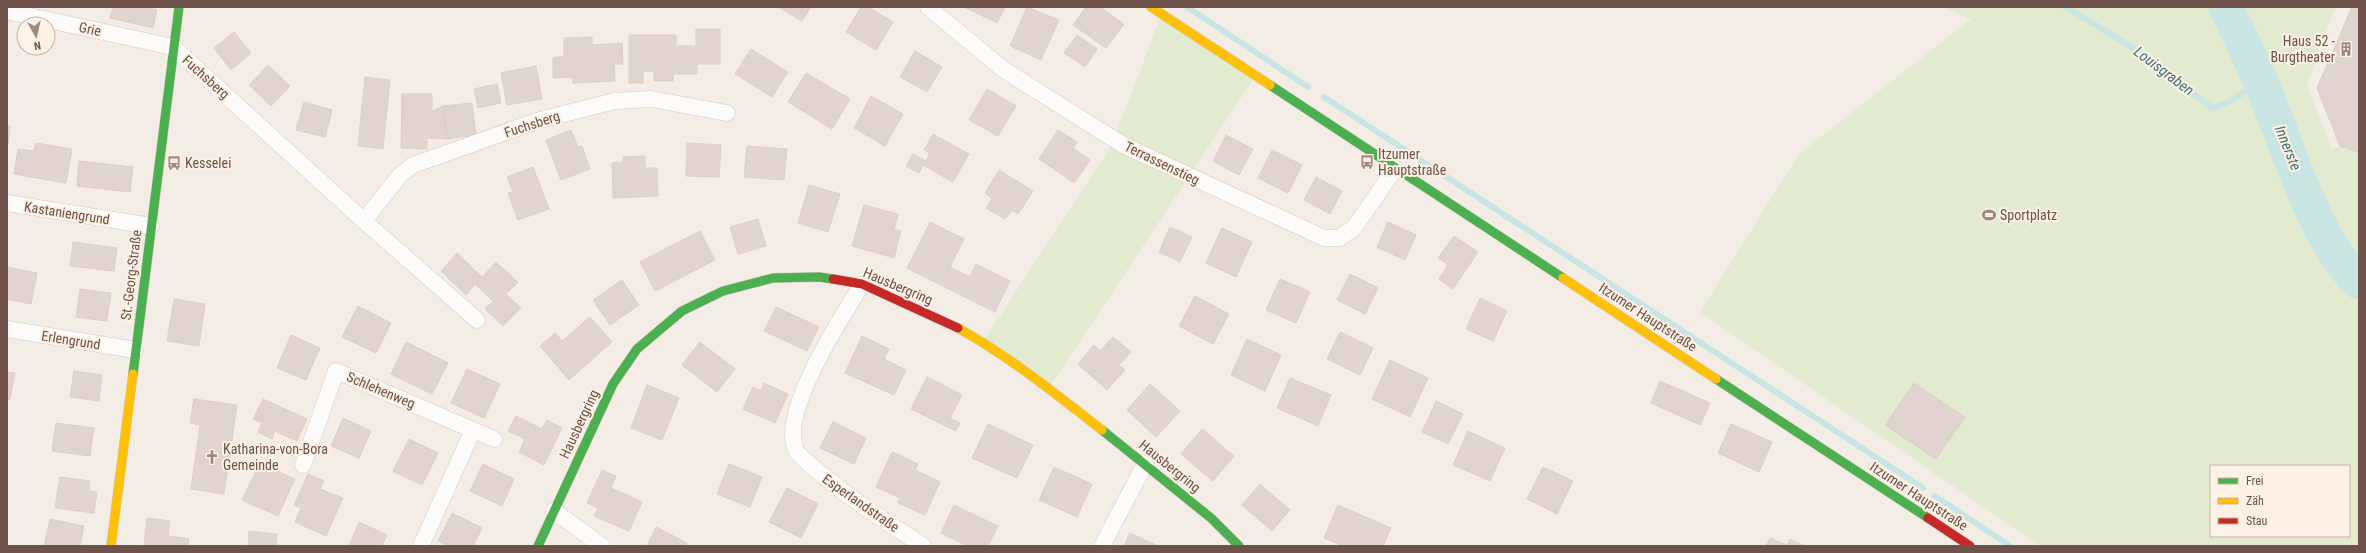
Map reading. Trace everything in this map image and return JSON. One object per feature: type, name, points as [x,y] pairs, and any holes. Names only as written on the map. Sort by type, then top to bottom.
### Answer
[{"type":"street","name":"St.-Georg-Straße","points":[[111,546],[179,7]]},
{"type":"street","name":"Terrassenstieg","points":[[928,7],[1004,70],[1123,145],[1324,238],[1338,238],[1354,228],[1395,169]]},
{"type":"street","name":"Itzumer Hauptstraße","points":[[1151,7],[1970,546]]},
{"type":"street","name":"Grie","points":[[7,11],[173,47]]},
{"type":"street","name":"Fuchsberg","points":[[173,47],[364,221],[477,320]]},
{"type":"street","name":"Fuchsberg","points":[[364,221],[400,175],[413,165],[540,120],[616,101],[651,99],[727,113]]},
{"type":"street","name":"Kastaniengrund","points":[[7,203],[151,226]]},
{"type":"street","name":"Hausbergring","points":[[538,546],[613,384],[637,349],[682,311],[723,290],[773,278],[819,277],[862,284],[947,322],[983,342],[1049,388],[1146,464],[1211,518],[1239,546]]},
{"type":"street","name":"Esperlandstraße","points":[[862,284],[816,360],[802,394],[792,430],[797,452],[830,483],[923,546]]},
{"type":"street","name":"Erlengrund","points":[[7,329],[135,350]]},
{"type":"street","name":"Schlehenweg","points":[[303,465],[336,371],[494,440]]},
{"type":"street","points":[[420,546],[473,430]]},
{"type":"street","points":[[1102,546],[1146,464]]},
{"type":"street","points":[[554,511],[602,546]]},
{"type":"green space","points":[[1943,7],[2336,7],[2319,49],[2307,86],[2332,150],[2340,146],[2359,152],[2359,546],[2040,546],[1700,312],[1799,154],[1971,19]]},
{"type":"green space","points":[[1162,14],[1256,75],[1049,388],[983,342],[1111,146]]},
{"type":"building","points":[[113,7],[143,7],[157,10],[153,28],[110,18]]},
{"type":"building","points":[[778,7],[811,7],[802,21]]},
{"type":"building","points":[[861,7],[868,7],[893,22],[876,50],[846,32]]},
{"type":"building","points":[[964,7],[1005,7],[997,23]]},
{"type":"building","points":[[1027,7],[1059,20],[1041,60],[1010,46]]},
{"type":"building","points":[[1086,7],[1100,7],[1124,24],[1106,48],[1073,25]]},
{"type":"building","name":"Haus 52 - Burgtheater","points":[[2352,7],[2359,10],[2359,152],[2340,146],[2317,88]]},
{"type":"building","points":[[696,29],[720,29],[720,64],[697,64],[697,74],[673,74],[673,81],[654,81],[654,71],[643,71],[643,83],[629,83],[629,35],[676,35],[676,46],[696,46]]},
{"type":"building","points":[[234,32],[251,53],[231,70],[214,48]]},
{"type":"building","points":[[1077,35],[1097,49],[1085,67],[1064,53]]},
{"type":"building","points":[[592,37],[592,45],[622,43],[623,64],[614,64],[615,81],[573,83],[573,77],[553,78],[553,58],[564,56],[564,38]]},
{"type":"building","points":[[751,49],[788,72],[772,97],[735,74]]},
{"type":"building","points":[[915,51],[942,67],[927,92],[900,77]]},
{"type":"building","points":[[268,65],[290,86],[271,106],[249,85]]},
{"type":"building","points":[[536,66],[542,99],[507,105],[501,73]]},
{"type":"building","points":[[806,73],[850,99],[832,129],[788,102]]},
{"type":"building","points":[[365,77],[390,80],[383,149],[358,146]]},
{"type":"building","points":[[497,84],[501,103],[478,108],[474,89]]},
{"type":"building","points":[[987,89],[1016,106],[998,136],[969,120]]},
{"type":"building","points":[[402,94],[432,94],[432,111],[443,106],[447,139],[427,138],[427,149],[401,148]]},
{"type":"building","points":[[871,96],[903,114],[885,146],[854,128]]},
{"type":"building","points":[[304,102],[332,110],[325,137],[296,130]]},
{"type":"building","points":[[472,103],[476,135],[447,139],[443,106]]},
{"type":"building","points":[[7,125],[10,126],[7,153]]},
{"type":"building","points":[[571,130],[578,147],[582,146],[590,169],[561,180],[546,140]]},
{"type":"building","points":[[1058,130],[1077,142],[1073,148],[1090,160],[1074,183],[1039,159]]},
{"type":"building","points":[[933,134],[969,154],[953,182],[923,165],[919,173],[906,166],[913,154],[926,161],[930,153],[924,150]]},
{"type":"building","points":[[1226,135],[1253,149],[1239,175],[1213,161]]},
{"type":"building","points":[[36,143],[72,149],[66,183],[14,174],[18,149],[34,151]]},
{"type":"building","points":[[687,143],[721,145],[719,177],[686,176]]},
{"type":"building","points":[[747,146],[787,149],[784,180],[744,177]]},
{"type":"building","points":[[1272,150],[1302,165],[1288,193],[1258,178]]},
{"type":"building","points":[[645,156],[645,168],[657,168],[658,196],[613,198],[612,163],[623,162],[623,157]]},
{"type":"building","points":[[79,161],[133,167],[130,192],[77,186]]},
{"type":"building","points":[[533,167],[549,209],[518,220],[508,193],[513,192],[507,177]]},
{"type":"building","points":[[999,170],[1033,191],[1018,214],[1012,210],[1005,219],[986,208],[992,198],[985,193]]},
{"type":"building","points":[[1316,177],[1342,191],[1330,214],[1304,200]]},
{"type":"building","points":[[809,185],[840,194],[828,232],[798,223]]},
{"type":"building","points":[[864,205],[898,214],[894,229],[901,231],[894,258],[852,246]]},
{"type":"building","points":[[758,219],[766,246],[738,254],[730,227]]},
{"type":"building","points":[[930,222],[964,239],[950,267],[970,277],[976,264],[1010,281],[995,312],[907,268]]},
{"type":"building","points":[[1388,222],[1416,235],[1405,260],[1377,247]]},
{"type":"building","points":[[1170,227],[1192,237],[1180,262],[1159,252]]},
{"type":"building","points":[[1222,228],[1252,242],[1236,277],[1206,263]]},
{"type":"building","points":[[700,231],[715,260],[655,291],[640,262]]},
{"type":"building","points":[[1454,236],[1478,252],[1453,289],[1439,279],[1448,265],[1438,258]]},
{"type":"building","points":[[73,242],[117,248],[114,271],[70,266]]},
{"type":"building","points":[[457,253],[482,277],[496,262],[518,282],[506,294],[521,308],[503,326],[485,309],[493,301],[475,284],[466,295],[441,271]]},
{"type":"building","points":[[7,267],[37,273],[31,304],[7,299]]},
{"type":"building","points":[[1350,274],[1378,288],[1365,314],[1337,300]]},
{"type":"building","points":[[1280,279],[1310,292],[1296,323],[1266,310]]},
{"type":"building","points":[[622,280],[639,305],[610,325],[593,300]]},
{"type":"building","points":[[80,289],[111,293],[107,321],[76,317]]},
{"type":"building","points":[[1195,296],[1229,314],[1213,344],[1179,326]]},
{"type":"building","points":[[1480,298],[1507,311],[1493,341],[1466,329]]},
{"type":"building","points":[[174,299],[205,304],[199,346],[167,341]]},
{"type":"building","points":[[358,306],[391,323],[376,353],[342,337]]},
{"type":"building","points":[[776,307],[819,327],[807,351],[764,331]]},
{"type":"building","points":[[590,317],[612,342],[569,380],[540,346],[555,333],[562,341]]},
{"type":"building","points":[[1340,332],[1373,348],[1360,375],[1327,359]]},
{"type":"building","points":[[291,335],[320,348],[306,380],[277,368]]},
{"type":"building","points":[[862,336],[889,349],[884,359],[906,370],[894,395],[845,373]]},
{"type":"building","points":[[1113,337],[1131,352],[1119,365],[1125,370],[1107,390],[1078,364],[1094,345],[1100,351]]},
{"type":"building","points":[[1247,339],[1281,355],[1265,391],[1231,375]]},
{"type":"building","points":[[406,342],[448,363],[432,394],[391,374]]},
{"type":"building","points":[[700,342],[735,369],[717,392],[682,365]]},
{"type":"building","points":[[1390,360],[1428,378],[1410,417],[1372,399]]},
{"type":"building","points":[[467,369],[500,384],[484,418],[451,403]]},
{"type":"building","points":[[74,371],[102,375],[99,401],[70,397]]},
{"type":"building","points":[[7,372],[15,373],[10,399],[7,399]]},
{"type":"building","points":[[927,377],[962,395],[950,418],[960,423],[956,431],[911,409]]},
{"type":"building","points":[[1290,378],[1331,395],[1318,426],[1277,408]]},
{"type":"building","points":[[1660,381],[1710,403],[1700,425],[1651,403]]},
{"type":"building","points":[[764,383],[788,394],[775,423],[743,409],[753,387],[761,391]]},
{"type":"building","points":[[1914,383],[1965,417],[1936,459],[1885,425]]},
{"type":"building","points":[[1150,384],[1180,411],[1156,437],[1127,410]]},
{"type":"building","points":[[647,385],[679,398],[662,440],[631,428]]},
{"type":"building","name":"Katharina-von-Bora Gemeinde","points":[[194,399],[237,405],[224,494],[191,489],[200,425],[190,423]]},
{"type":"building","points":[[263,399],[307,419],[297,441],[275,431],[272,439],[258,432],[262,423],[253,419]]},
{"type":"building","points":[[1436,401],[1463,414],[1448,444],[1422,432]]},
{"type":"building","points":[[516,416],[542,429],[547,420],[562,428],[544,465],[519,452],[525,439],[508,431]]},
{"type":"building","points":[[343,418],[371,431],[359,458],[331,446]]},
{"type":"building","points":[[833,422],[866,438],[854,464],[820,448]]},
{"type":"building","points":[[56,423],[94,428],[90,456],[52,451]]},
{"type":"building","points":[[988,424],[1033,445],[1017,478],[972,458]]},
{"type":"building","points":[[1731,424],[1772,442],[1759,472],[1718,453]]},
{"type":"building","points":[[1202,429],[1234,456],[1213,481],[1181,454]]},
{"type":"building","points":[[1468,431],[1505,448],[1490,481],[1453,465]]},
{"type":"building","points":[[409,439],[438,453],[422,485],[393,471]]},
{"type":"building","points":[[892,452],[918,464],[915,470],[940,482],[925,515],[898,503],[900,498],[876,487]]},
{"type":"building","points":[[260,463],[295,479],[278,516],[242,500]]},
{"type":"building","points":[[483,464],[514,479],[502,506],[470,491]]},
{"type":"building","points":[[729,464],[762,477],[750,507],[717,494]]},
{"type":"building","points":[[1054,467],[1092,484],[1077,517],[1039,500]]},
{"type":"building","points":[[1543,467],[1573,481],[1557,514],[1527,499]]},
{"type":"building","points":[[602,470],[616,476],[611,488],[642,502],[629,531],[594,516],[598,508],[587,503]]},
{"type":"building","points":[[308,474],[324,481],[320,489],[343,498],[326,536],[295,522],[301,508],[294,505]]},
{"type":"building","points":[[60,477],[90,481],[89,491],[97,492],[94,513],[55,508]]},
{"type":"building","points":[[1260,484],[1290,510],[1272,531],[1242,505]]},
{"type":"building","points":[[787,488],[818,504],[801,538],[769,522]]},
{"type":"building","points":[[954,505],[998,526],[988,546],[968,546],[941,533]]},
{"type":"building","points":[[1338,505],[1391,528],[1383,546],[1343,546],[1324,538]]},
{"type":"building","points":[[452,513],[482,528],[473,546],[449,546],[438,541]]},
{"type":"building","points":[[147,518],[170,521],[168,536],[189,539],[188,546],[144,546]]},
{"type":"building","points":[[50,519],[84,526],[80,546],[44,546]]},
{"type":"building","points":[[359,522],[387,535],[382,546],[349,546]]},
{"type":"building","points":[[656,527],[687,543],[685,546],[647,546]]},
{"type":"building","points":[[249,531],[277,534],[276,545],[285,546],[248,546]]},
{"type":"building","points":[[1130,533],[1158,546],[1124,546]]},
{"type":"building","points":[[1770,538],[1787,545],[1790,539],[1803,545],[1766,546]]},
{"type":"waterway","points":[[1187,7],[1308,87]]},
{"type":"waterway","name":"Louisgraben","points":[[2066,7],[2127,44],[2212,108],[2229,102],[2261,81]]},
{"type":"waterway","name":"Innerste","points":[[2226,7],[2261,82],[2297,175],[2319,224],[2344,266],[2359,282]]},
{"type":"waterway","points":[[1324,97],[1923,488]]},
{"type":"waterway","points":[[1935,496],[2010,546]]},
{"type":"traffic: fast","points":[[133,374],[179,7]]},
{"type":"traffic: fast","points":[[1270,85],[1563,278]]},
{"type":"traffic: fast","points":[[538,546],[613,384],[637,349],[682,311],[723,291],[773,278],[819,277],[833,279]]},
{"type":"traffic: fast","points":[[1716,379],[1928,518]]},
{"type":"traffic: fast","points":[[1102,430],[1211,518],[1239,546]]},
{"type":"traffic: slow","points":[[1151,7],[1270,85]]},
{"type":"traffic: slow","points":[[1563,278],[1716,379]]},
{"type":"traffic: slow","points":[[958,328],[996,351],[1102,430]]},
{"type":"traffic: slow","points":[[111,546],[133,374]]},
{"type":"traffic: jam","points":[[833,279],[862,284],[958,328]]},
{"type":"traffic: jam","points":[[1928,518],[1970,546]]},
{"type":"place","name":"Haus 52 - Burgtheater","points":[[2346,49]]},
{"type":"place","name":"Itzumer Hauptstraße","points":[[1367,162]]},
{"type":"place","name":"Kesselei","points":[[174,163]]},
{"type":"place","name":"Sportplatz","points":[[1989,215]]},
{"type":"place","name":"Katharina-von-Bora Gemeinde","points":[[212,457]]}]
